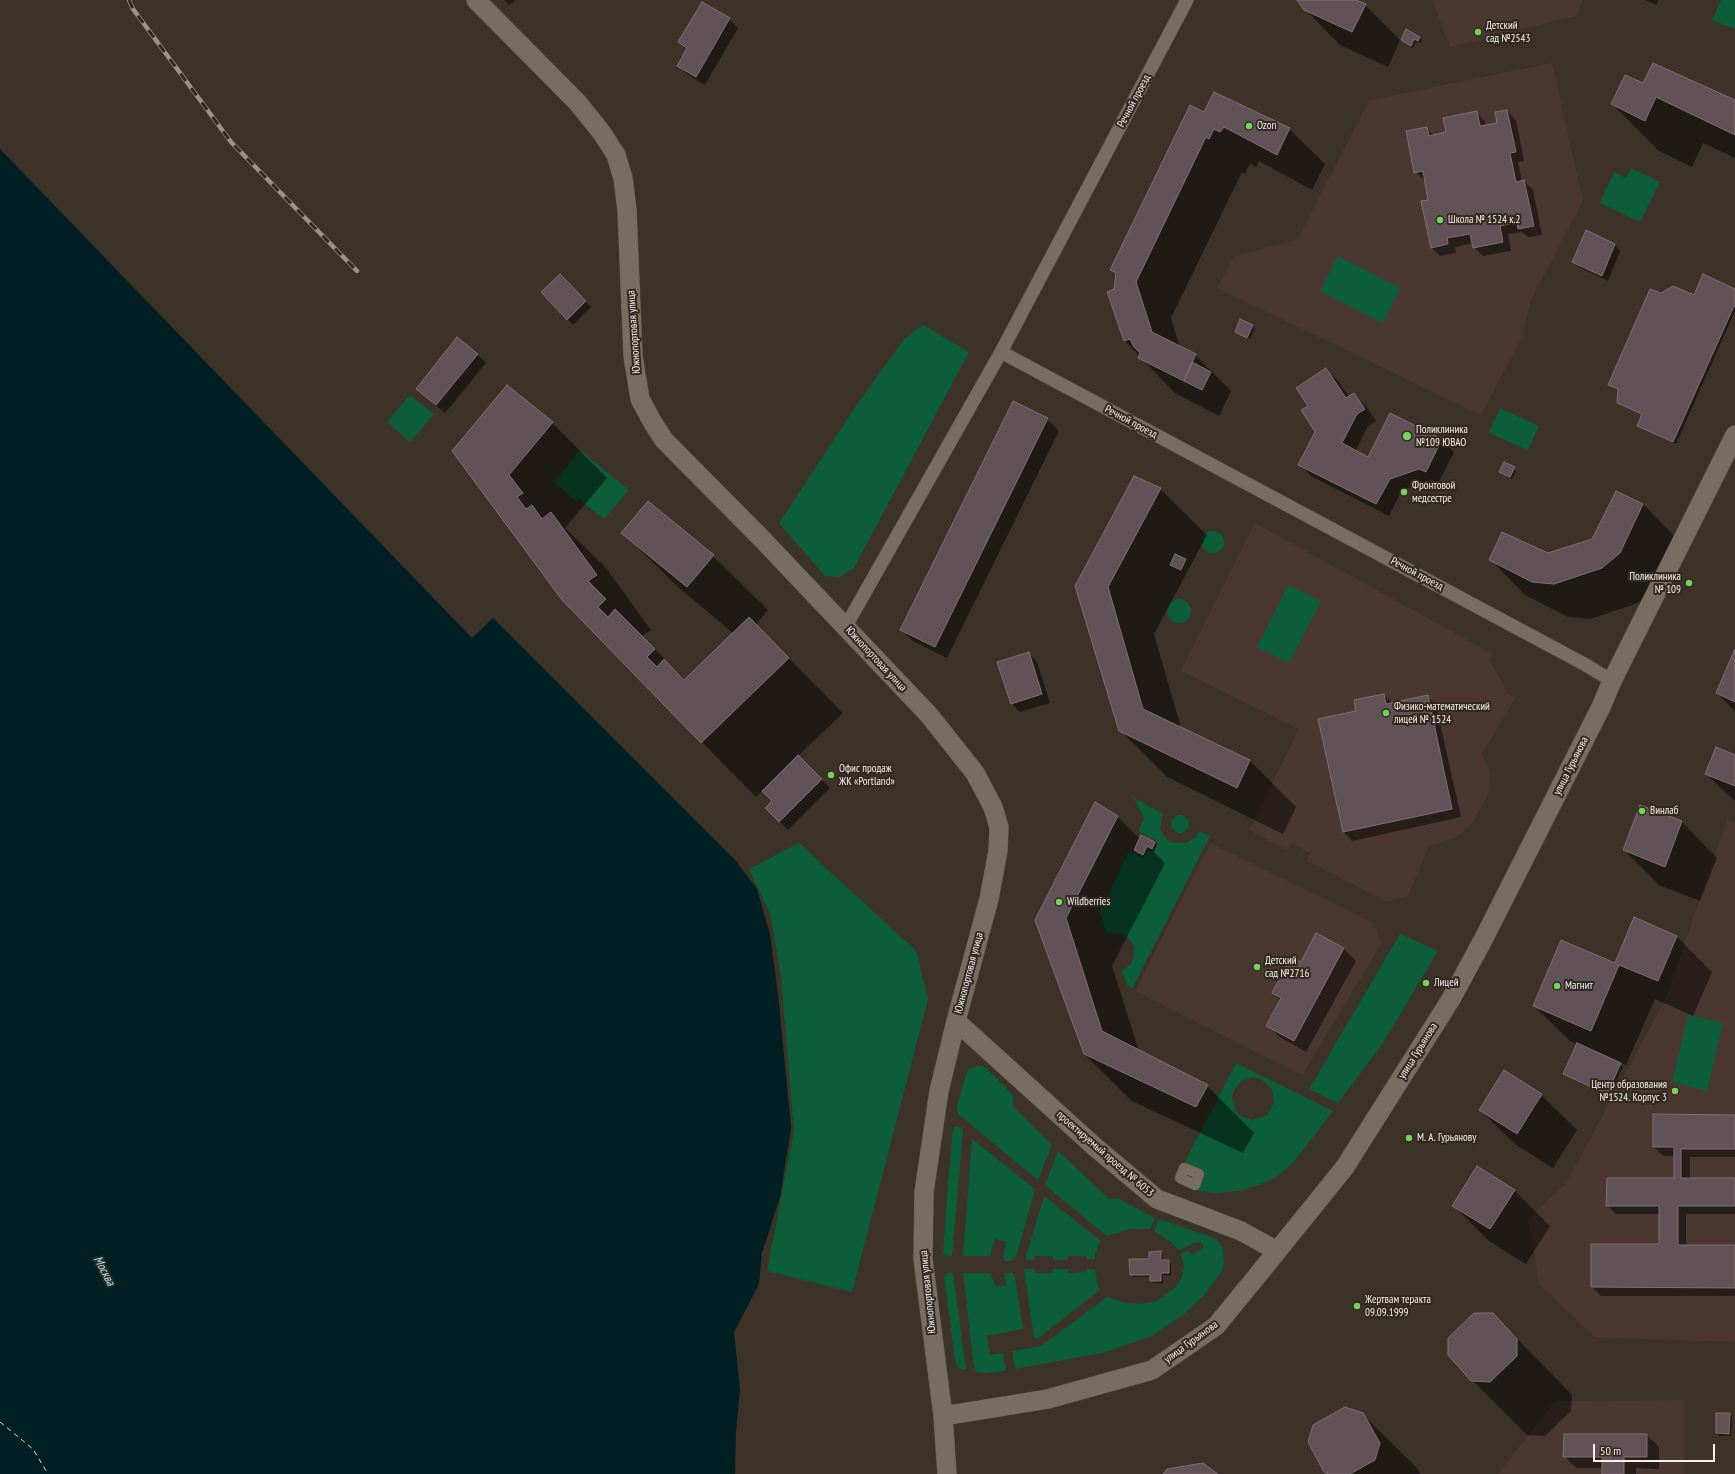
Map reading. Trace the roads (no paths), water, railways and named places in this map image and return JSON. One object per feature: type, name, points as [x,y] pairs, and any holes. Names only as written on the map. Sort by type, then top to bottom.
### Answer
[{"type":"main road","name":"Южнопортовая улица","points":[[476,0],[577,102],[602,133],[616,155],[623,178],[627,210],[633,356],[640,399],[653,423],[664,440],[846,626],[929,715],[975,772],[993,807],[999,827],[998,851],[989,899],[939,1091],[924,1192],[923,1259],[943,1416]]},
{"type":"main road","name":"улица Гурьянова","points":[[943,1416],[1048,1399],[1152,1370],[1216,1326],[1345,1167],[1451,999],[1490,926],[1601,707],[1612,681],[1735,435]]},
{"type":"main road","name":"проектируемый проезд № 6053","points":[[956,1021],[1095,1147],[1157,1199],[1241,1231],[1277,1251]]},
{"type":"main road","points":[[943,1416],[947,1474]]},
{"type":"street","name":"Речной проезд","points":[[1187,0],[1001,352],[1586,665],[1612,681]]},
{"type":"street","points":[[846,626],[1001,352]]},
{"type":"water","name":"Москва","points":[[0,149],[472,638],[493,618],[736,861],[757,889],[770,934],[779,1003],[791,1128],[780,1197],[762,1253],[759,1284],[734,1332],[740,1389],[736,1432],[735,1474],[0,1474]]},
{"type":"railway","points":[[129,0],[133,9],[231,142],[357,271]]},
{"type":"place","name":"Детский сад №2543","points":[[1478,32]]},
{"type":"place","name":"Ozon","points":[[1249,126]]},
{"type":"place","name":"Школа № 1524 к.2","points":[[1440,220]]},
{"type":"place","name":"Поликлиника №109 ЮВАО","points":[[1407,436]]},
{"type":"place","name":"Фронтовой медсестре","points":[[1404,492]]},
{"type":"place","name":"Поликлиника № 109","points":[[1689,583]]},
{"type":"place","name":"Физико-математический лицей № 1524","points":[[1386,713]]},
{"type":"place","name":"Офис продаж ЖК «Portland»","points":[[831,775]]},
{"type":"place","name":"Винлаб","points":[[1642,811]]},
{"type":"place","name":"Wildberries","points":[[1059,902]]},
{"type":"place","name":"Детский сад №2716","points":[[1257,967]]},
{"type":"place","name":"Лицей","points":[[1426,983]]},
{"type":"place","name":"Магнит","points":[[1557,986]]},
{"type":"place","name":"Центр образования №1524. Корпус 3","points":[[1675,1091]]},
{"type":"place","name":"М. А. Гурьянову","points":[[1409,1138]]},
{"type":"place","name":"Жертвам теракта 09.09.1999","points":[[1357,1306]]}]
